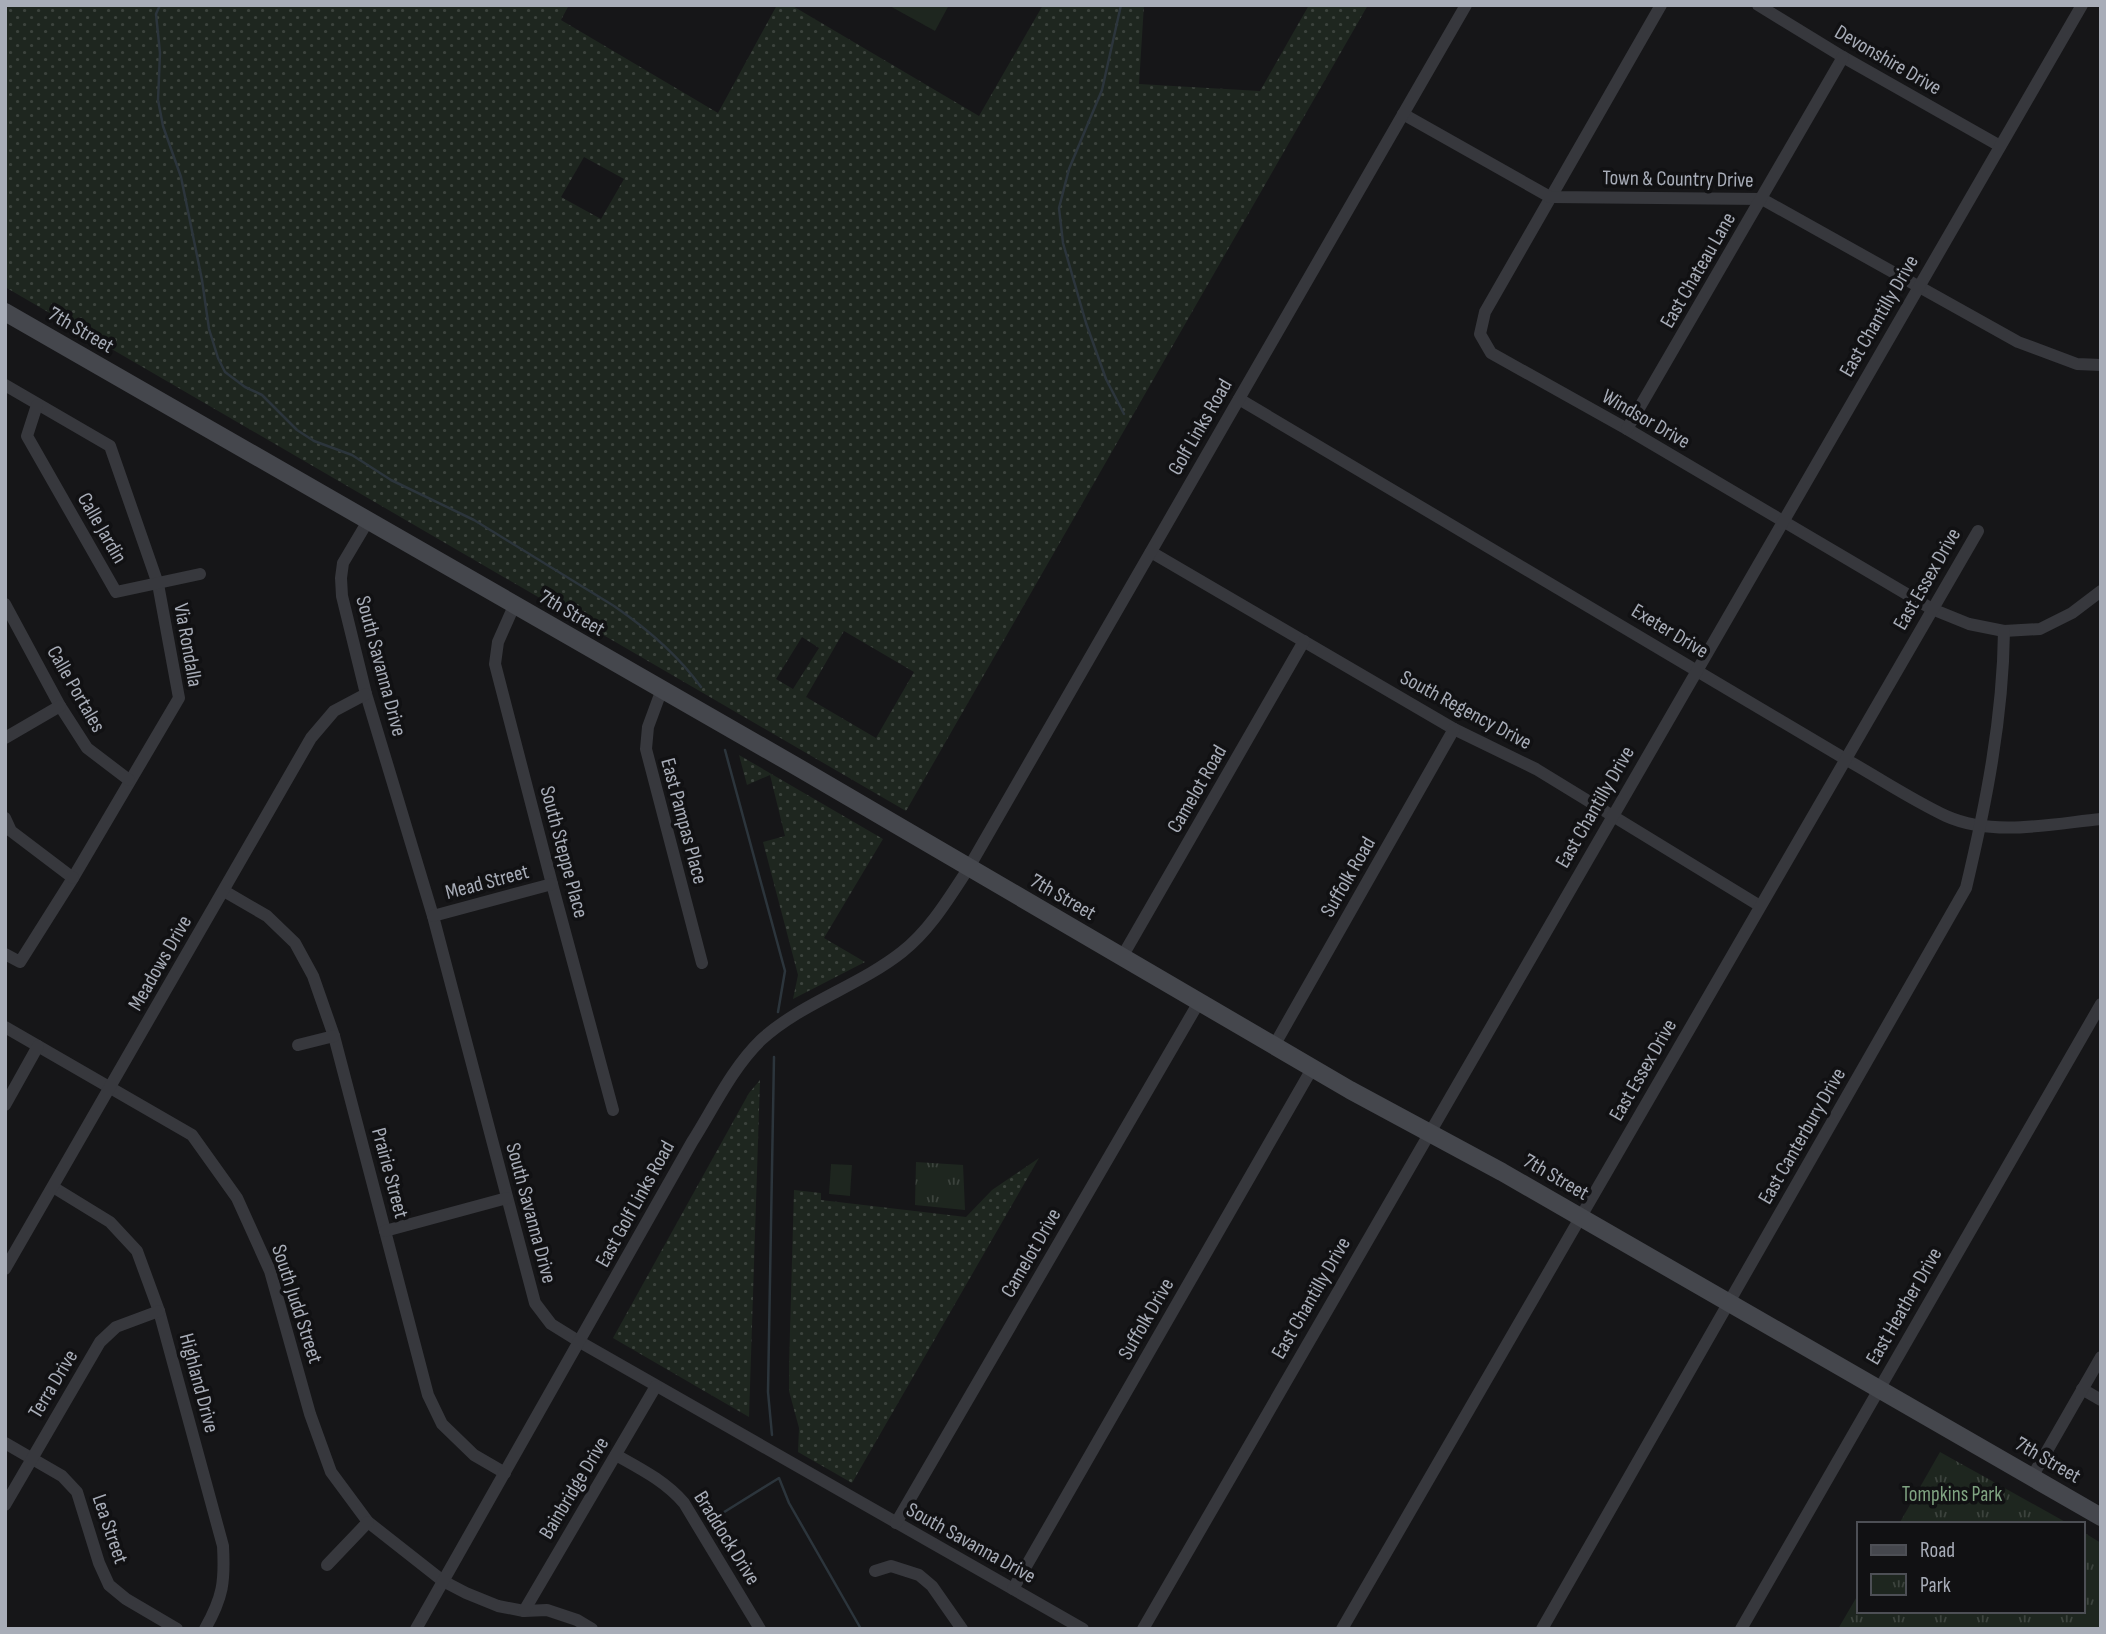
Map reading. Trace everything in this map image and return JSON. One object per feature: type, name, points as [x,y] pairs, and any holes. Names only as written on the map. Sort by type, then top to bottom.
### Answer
[{"type":"main road","name":"7th Street","points":[[5,313],[662,689],[1428,1134],[1502,1172],[2101,1517]]},
{"type":"street","name":"Golf Links Road","points":[[968,869],[1466,5]]},
{"type":"street","points":[[1549,197],[1661,5]]},
{"type":"street","name":"Devonshire Drive","points":[[1758,5],[1843,57],[2000,146]]},
{"type":"street","name":"East Chantilly Drive","points":[[1143,1629],[2082,5]]},
{"type":"street","name":"East Chateau Lane","points":[[1626,429],[1843,57]]},
{"type":"street","name":"Town & Country Drive","points":[[1403,114],[1549,197],[1762,199],[2018,342],[2077,364],[2101,366]]},
{"type":"street","name":"Windsor Drive","points":[[1549,197],[1485,312],[1480,334],[1491,353],[1932,609],[1969,624],[2004,631],[2040,629],[2072,613],[2101,591]]},
{"type":"street","name":"Via Rondalla","points":[[5,385],[110,446],[158,584],[179,698],[20,962],[5,954]]},
{"type":"street","name":"Exeter Drive","points":[[1239,399],[1846,760],[1947,817],[1981,825],[2018,828],[2101,819]]},
{"type":"street","name":"Calle Jardin","points":[[37,405],[27,436],[116,592],[200,575]]},
{"type":"street","name":"South Savanna Drive","points":[[368,521],[344,563],[342,596],[366,694],[433,916],[535,1303],[551,1324],[580,1342],[1083,1629]]},
{"type":"street","name":"East Essex Drive","points":[[1342,1629],[1978,531]]},
{"type":"street","name":"South Regency Drive","points":[[1150,552],[1454,729],[1536,769],[1760,906]]},
{"type":"street","name":"Calle Portales","points":[[5,604],[60,706],[87,748],[129,780]]},
{"type":"street","name":"South Steppe Place","points":[[514,606],[498,642],[495,664],[614,1110]]},
{"type":"street","name":"East Canterbury Drive","points":[[1542,1629],[1966,888],[1981,825],[2003,683],[2004,631]]},
{"type":"street","name":"Camelot Road","points":[[1122,957],[1304,641]]},
{"type":"street","name":"East Pampas Place","points":[[662,689],[648,727],[646,749],[702,963]]},
{"type":"street","name":"Meadows Drive","points":[[5,1269],[310,738],[334,710],[366,694]]},
{"type":"street","points":[[5,738],[60,706]]},
{"type":"street","name":"Suffolk Road","points":[[1275,1044],[1454,729]]},
{"type":"street","points":[[5,818],[11,831],[72,878]]},
{"type":"street","name":"East Golf Links Road","points":[[416,1629],[692,1142],[732,1077],[760,1041],[790,1018],[902,952],[935,918],[968,869]]},
{"type":"street","name":"Mead Street","points":[[433,916],[552,884]]},
{"type":"street","name":"Prairie Street","points":[[224,891],[267,916],[295,943],[313,976],[334,1037],[428,1395],[442,1424],[474,1455],[505,1472]]},
{"type":"street","name":"Camelot Drive","points":[[896,1523],[1199,1002]]},
{"type":"street","name":"East Heather Drive","points":[[1741,1629],[2101,1004]]},
{"type":"street","name":"South Judd Street","points":[[5,1027],[192,1135],[237,1198],[270,1271],[310,1414],[331,1472],[368,1522],[443,1581],[498,1606],[524,1611],[547,1610],[577,1620],[592,1629]]},
{"type":"street","points":[[298,1045],[334,1037]]},
{"type":"street","points":[[5,1105],[38,1046]]},
{"type":"street","name":"Suffolk Drive","points":[[1013,1589],[1313,1067]]},
{"type":"street","name":"Highland Drive","points":[[52,1187],[110,1222],[137,1251],[159,1311],[223,1546],[224,1577],[219,1604],[205,1629]]},
{"type":"street","points":[[385,1231],[507,1198]]},
{"type":"street","name":"Terra Drive","points":[[5,1505],[100,1342],[116,1328],[159,1311]]},
{"type":"street","points":[[2032,1477],[2101,1357]]},
{"type":"street","name":"Bainbridge Drive","points":[[524,1611],[656,1386]]},
{"type":"street","points":[[2082,1389],[2101,1399]]},
{"type":"street","name":"Lea Street","points":[[5,1443],[62,1476],[77,1492],[99,1563],[109,1584],[126,1599],[177,1629]]},
{"type":"street","name":"Braddock Drive","points":[[616,1455],[673,1490],[699,1526],[760,1629]]},
{"type":"street","points":[[327,1565],[368,1522]]},
{"type":"street","points":[[875,1570],[891,1566],[919,1575],[932,1586],[962,1629]]},
{"type":"green space","points":[[5,5],[569,5],[561,20],[718,113],[777,5],[791,5],[979,116],[1043,5],[1144,5],[1139,84],[1260,91],[1309,5],[1368,5],[906,811],[5,287]],"holes":[[[584,157],[624,179],[601,219],[561,197]],[[844,631],[914,672],[876,738],[806,697]],[[802,637],[819,648],[793,689],[776,679]]]},
{"type":"green space","points":[[888,5],[949,5],[935,31]]},
{"type":"green space","points":[[739,755],[883,839],[824,938],[865,962],[793,999],[798,975],[763,842],[785,836],[770,775],[747,785]]},
{"type":"green space","points":[[760,1080],[749,1417],[613,1338],[749,1093]]},
{"type":"green space","points":[[1039,1158],[852,1483],[798,1452],[799,1428],[789,1391],[794,1190],[821,1193],[821,1200],[966,1217],[992,1190]]},
{"type":"green space","points":[[916,1162],[963,1165],[965,1210],[915,1205]]},
{"type":"green space","points":[[831,1164],[852,1165],[850,1196],[829,1194]]},
{"type":"green space","name":"Tompkins Park","points":[[1940,1452],[2065,1522],[1900,1522]]},
{"type":"green space","points":[[2085,1533],[2101,1543],[2101,1629],[1838,1629],[1857,1596],[1857,1613],[2085,1613]]},
{"type":"waterway","points":[[160,5],[156,14],[160,53],[158,100],[163,126],[181,177],[209,329],[225,372],[245,387],[262,395],[297,430],[314,441],[352,455],[391,480],[474,520],[614,606],[661,643],[701,687]]},
{"type":"waterway","points":[[1121,5],[1102,90],[1069,169],[1059,208],[1063,243],[1086,323],[1106,379],[1124,414]]},
{"type":"waterway","points":[[725,750],[785,971],[778,1012]]},
{"type":"waterway","points":[[772,1435],[768,1392],[774,1057]]},
{"type":"waterway","points":[[713,1519],[779,1478],[789,1503],[861,1629]]}]
